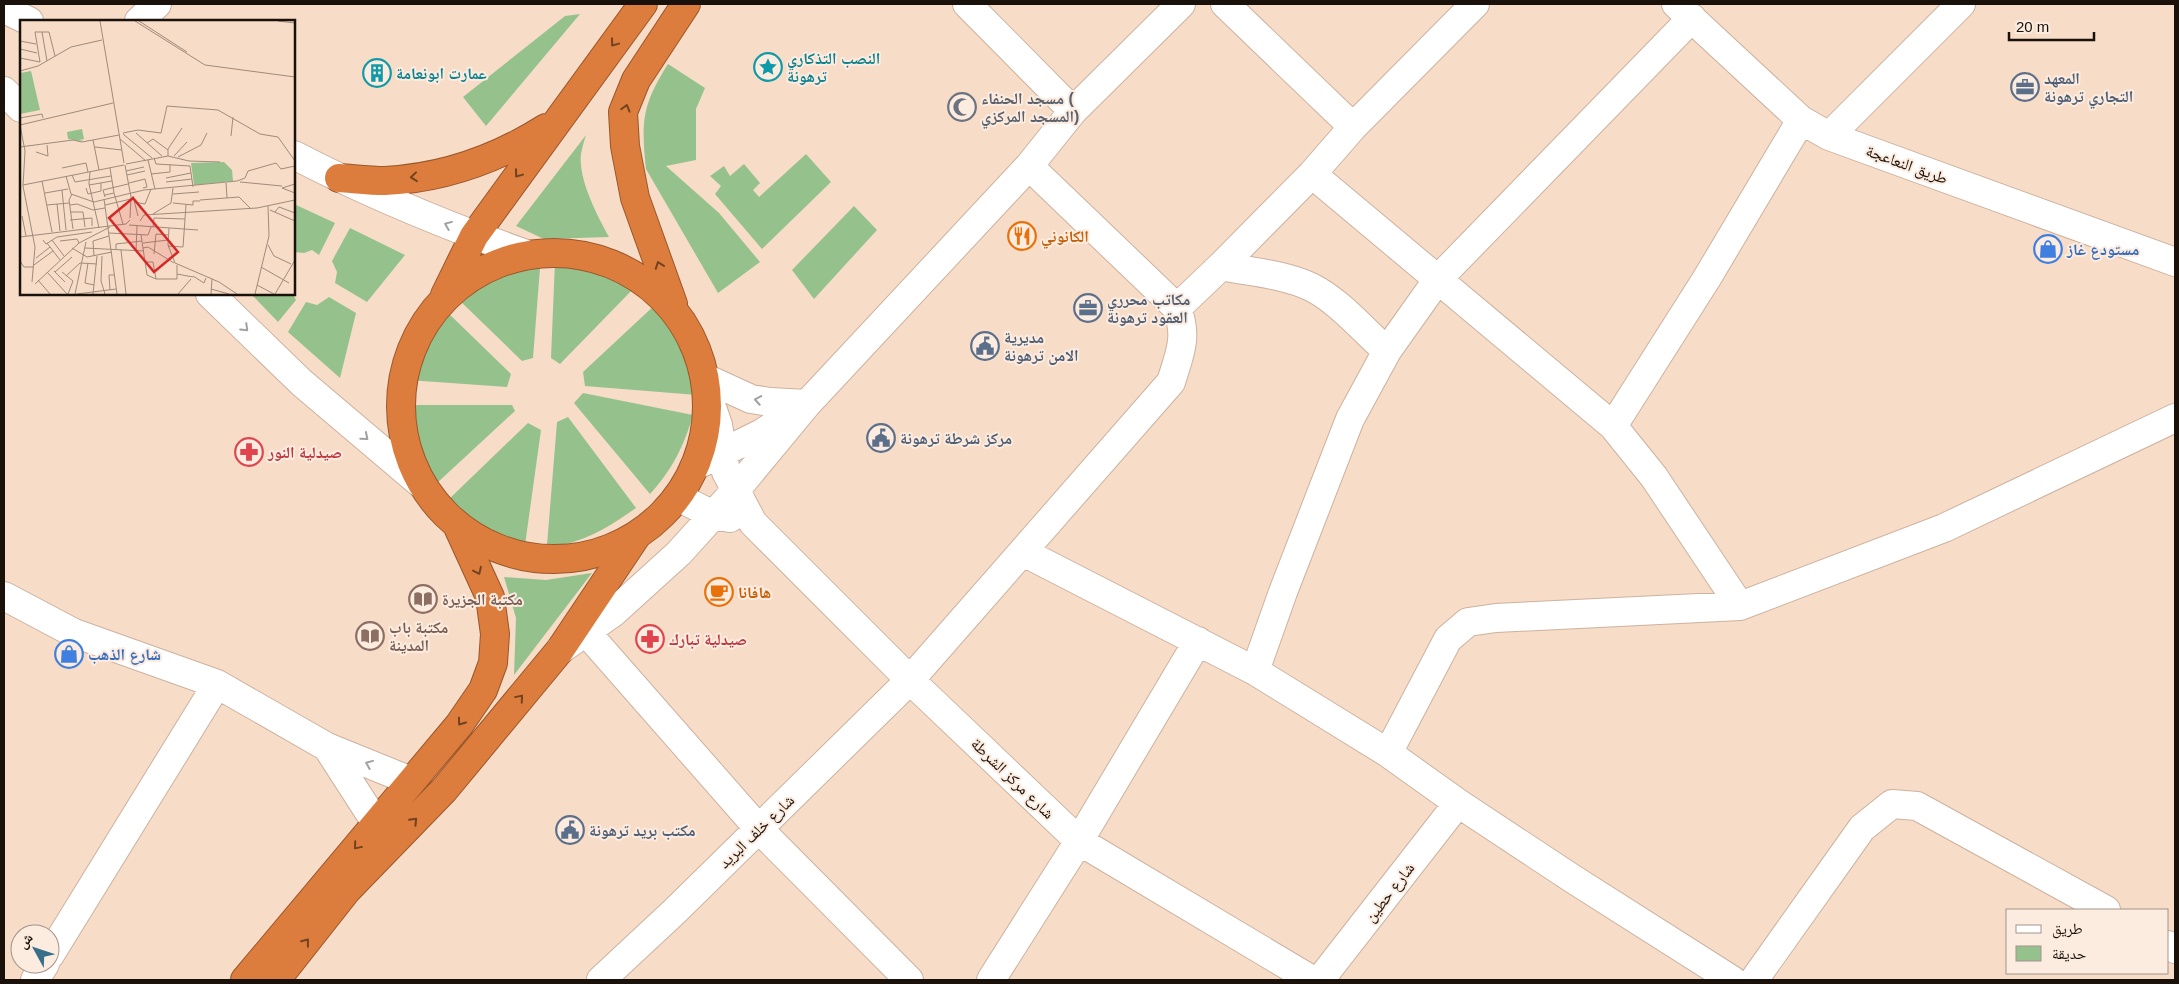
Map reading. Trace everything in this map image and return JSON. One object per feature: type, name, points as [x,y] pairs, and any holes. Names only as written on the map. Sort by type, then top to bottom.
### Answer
[{"type":"highway","points":[[245,980],[464,718],[483,690],[493,663],[496,634],[490,597],[458,527],[420,483],[405,447],[400,407],[404,368],[420,330],[443,298],[474,236],[643,4]]},
{"type":"highway","points":[[458,527],[499,550],[546,560],[593,555],[637,535],[659,518],[678,497],[690,478],[706,431],[706,387],[702,364],[691,336],[675,310],[635,198],[625,146],[623,112],[636,80],[686,4]]},
{"type":"highway","points":[[339,178],[385,181],[439,174],[474,164],[516,146],[556,122]]},
{"type":"highway","points":[[443,298],[481,270],[526,254],[568,252],[608,262],[646,282],[675,310]]},
{"type":"highway","points":[[276,980],[347,890],[444,790],[560,650],[637,535]]},
{"type":"street","points":[[141,20],[157,4]]},
{"type":"street","points":[[967,4],[1073,110]]},
{"type":"street","points":[[560,650],[587,633],[614,612],[679,553],[735,491],[807,404],[1029,166],[1073,110],[1182,4]]},
{"type":"street","points":[[1225,4],[1353,126]]},
{"type":"street","points":[[1029,166],[1177,308],[1312,174],[1353,126],[1475,4]]},
{"type":"street","points":[[1829,136],[1961,4]]},
{"type":"street","points":[[4,9],[27,20]]},
{"type":"street","points":[[1255,671],[1286,582],[1350,419],[1387,351],[1438,279],[1684,11]]},
{"type":"street","name":"طريق النعاعجة","points":[[1684,11],[1800,120],[1829,136],[2175,262]]},
{"type":"street","points":[[4,91],[20,107]]},
{"type":"street","points":[[1613,426],[1707,278],[1800,120]]},
{"type":"street","points":[[295,156],[339,178],[474,236],[526,254]]},
{"type":"street","points":[[1312,174],[1613,426],[1654,477],[1740,606]]},
{"type":"street","points":[[1221,266],[1290,280],[1311,287],[1334,303],[1387,351]]},
{"type":"street","points":[[211,295],[302,383],[420,483]]},
{"type":"street","name":"شارع خلف البريد","points":[[601,980],[759,829],[910,680],[1171,382],[1182,349],[1183,324],[1177,308]]},
{"type":"street","points":[[706,387],[751,399],[807,404]]},
{"type":"street","name":"شارع مركز الشرطة","points":[[706,387],[718,425],[726,472],[753,523],[910,680],[1079,840],[1312,980]]},
{"type":"street","points":[[695,466],[762,433],[807,404]]},
{"type":"street","points":[[1388,753],[1448,639],[1468,622],[1496,618],[1740,606],[1944,528],[2175,418]]},
{"type":"street","points":[[678,497],[713,515],[753,523]]},
{"type":"street","points":[[1023,552],[1255,671],[1388,753],[1458,803],[1732,980]]},
{"type":"street","points":[[4,596],[74,633],[217,684],[326,747],[411,781]]},
{"type":"street","points":[[587,633],[759,829],[909,980]]},
{"type":"street","points":[[991,980],[1079,840],[1198,641]]},
{"type":"street","points":[[60,939],[217,684]]},
{"type":"street","points":[[326,747],[376,823]]},
{"type":"street","name":"شارع حطين","points":[[1320,980],[1458,803]]},
{"type":"street","points":[[1754,980],[1862,828],[1892,804],[1916,806],[2104,909]]},
{"type":"green space","points":[[580,14],[486,126],[463,97],[565,16]]},
{"type":"green space","points":[[668,64],[705,88],[696,109],[696,160],[666,166],[719,213],[760,262],[718,293],[646,169],[645,114],[653,91]]},
{"type":"green space","points":[[586,135],[581,154],[582,174],[589,197],[609,237],[544,239],[516,226]]},
{"type":"green space","points":[[806,154],[831,182],[762,249],[715,194],[721,186],[710,176],[724,166],[730,176],[744,164],[760,183],[753,190],[759,197]]},
{"type":"green space","points":[[295,204],[335,223],[319,255],[312,250],[304,253],[295,252]]},
{"type":"green space","points":[[854,206],[877,230],[814,299],[792,270]]},
{"type":"green space","points":[[350,228],[405,255],[367,302],[335,283],[337,272],[332,261]]},
{"type":"green space","points":[[555,261],[598,266],[617,274],[635,287],[560,364],[551,358]]},
{"type":"green space","points":[[511,266],[540,268],[533,358],[522,361],[457,298],[469,286],[481,278]]},
{"type":"green space","points":[[252,295],[294,295],[296,300],[278,322]]},
{"type":"green space","points":[[329,297],[356,313],[340,378],[288,332],[306,302],[317,305]]},
{"type":"green space","points":[[657,303],[673,323],[687,347],[697,395],[585,386],[583,372]]},
{"type":"green space","points":[[444,309],[511,374],[507,387],[408,380],[403,377],[408,355],[418,332],[427,321]]},
{"type":"green space","points":[[583,393],[693,415],[686,437],[676,457],[665,476],[650,494],[574,403]]},
{"type":"green space","points":[[413,405],[512,405],[515,411],[437,483],[421,466],[412,448],[410,428]]},
{"type":"green space","points":[[568,417],[636,508],[585,538],[564,545],[547,545],[557,422]]},
{"type":"green space","points":[[528,423],[541,430],[525,545],[473,525],[447,501]]},
{"type":"green space","points":[[592,573],[514,675],[516,618],[504,577],[546,580]]},
{"type":"place","name":"النصب التذكاري ترهونة","points":[[768,67]]},
{"type":"place","name":"عمارت ابونعامة","points":[[377,73]]},
{"type":"place","name":"المعهد التجاري ترهونة","points":[[2025,87]]},
{"type":"place","name":"مسجد الحنفاء ( المسجد المركزي)","points":[[962,107]]},
{"type":"place","name":"الكانوني","points":[[1022,236]]},
{"type":"place","name":"مستودع غاز","points":[[2048,249]]},
{"type":"place","name":"مكاتب محرري العقود ترهونة","points":[[1088,308]]},
{"type":"place","name":"مديرية الامن ترهونة","points":[[985,346]]},
{"type":"place","name":"مركز شرطة ترهونة","points":[[881,438]]},
{"type":"place","name":"صيدلية النور","points":[[249,452]]},
{"type":"place","name":"هافانا","points":[[719,592]]},
{"type":"place","name":"مكتبة الجزيرة","points":[[423,599]]},
{"type":"place","name":"مكتبة باب المدينة","points":[[370,636]]},
{"type":"place","name":"صيدلية تبارك","points":[[650,639]]},
{"type":"place","name":"شارع الذهب","points":[[69,654]]},
{"type":"place","name":"مكتب بريد ترهونة","points":[[570,830]]}]
